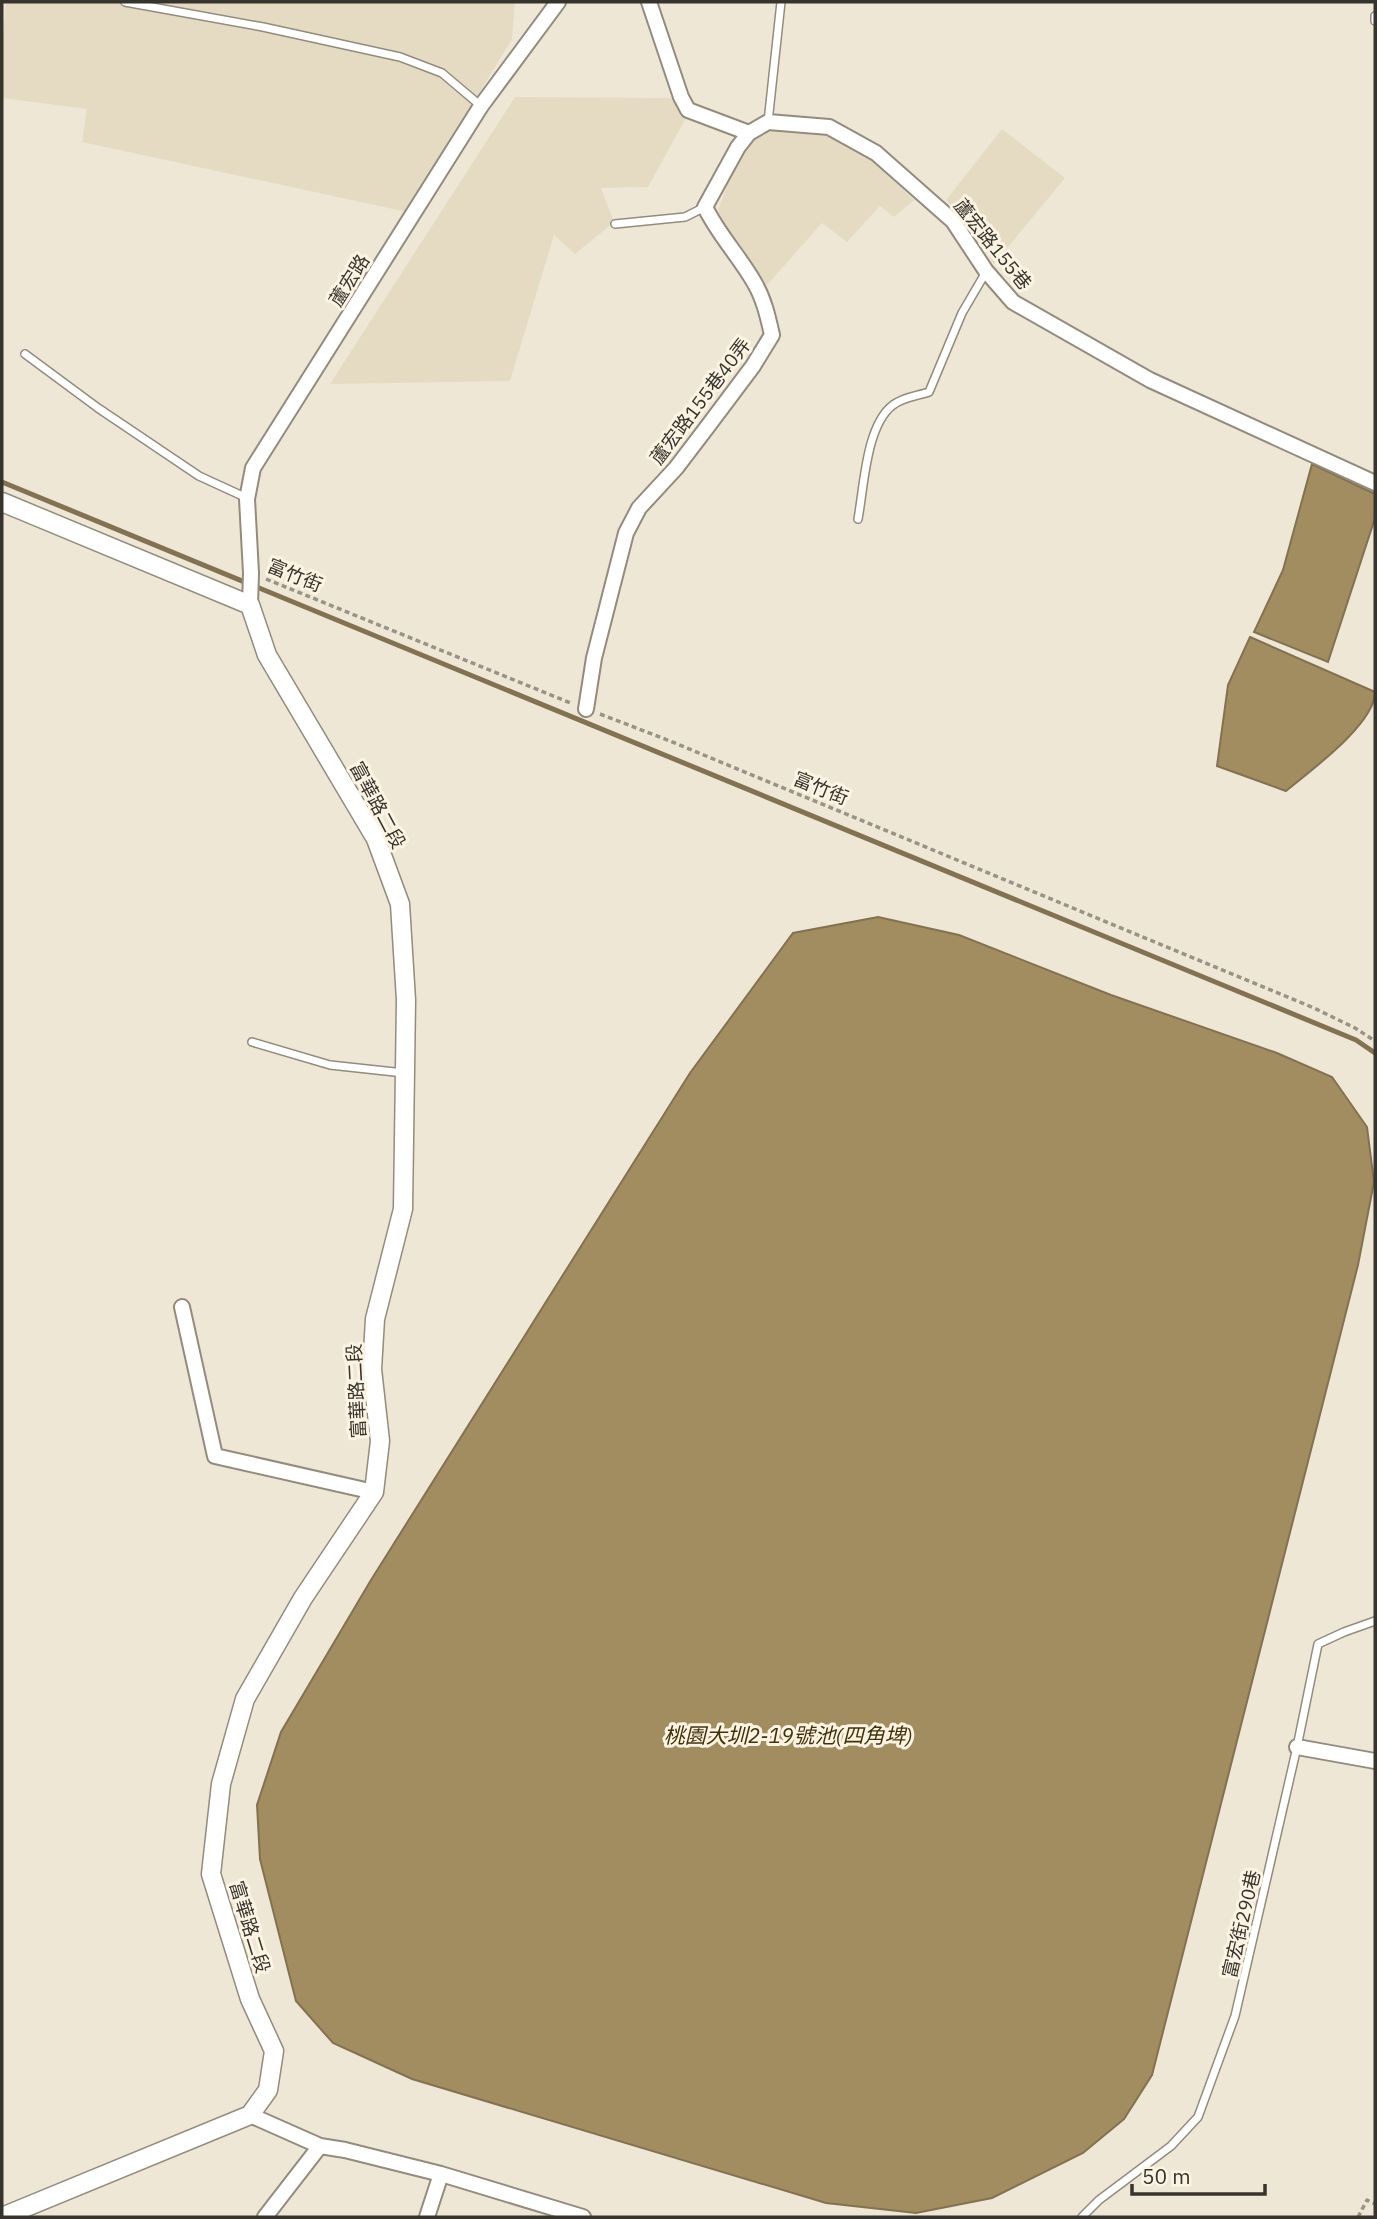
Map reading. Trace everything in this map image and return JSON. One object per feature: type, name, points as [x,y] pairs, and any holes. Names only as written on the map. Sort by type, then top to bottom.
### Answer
[{"type":"street","name":"蘆宏路","points":[[250,587],[247,499],[253,468],[481,106],[558,2]]},
{"type":"street","points":[[649,2],[688,110],[749,133]]},
{"type":"street","points":[[705,207],[738,147],[749,133],[768,122]]},
{"type":"street","name":"蘆宏路155巷","points":[[768,122],[829,127],[876,153],[953,221],[986,271],[1013,302],[1150,380],[1375,483]]},
{"type":"street","name":"蘆宏路155巷40弄","points":[[586,709],[594,658],[626,533],[639,508],[700,437],[753,366],[772,335],[767,311],[754,282],[716,229],[705,207]]},
{"type":"street","points":[[2,502],[250,587]]},
{"type":"street","name":"富華路二段","points":[[250,587],[267,655],[376,839],[400,904],[406,1000],[403,1209],[375,1319],[372,1369],[380,1441],[374,1492],[303,1598],[245,1699],[221,1784],[211,1874],[250,1999],[274,2051],[268,2090],[250,2115]]},
{"type":"street","points":[[182,1307],[215,1456],[374,1492]]},
{"type":"street","points":[[1297,1747],[1375,1761]]},
{"type":"street","points":[[2,2217],[250,2115],[320,2146],[441,2175],[583,2217]]},
{"type":"street","points":[[265,2217],[320,2146]]},
{"type":"street","points":[[427,2217],[441,2175]]},
{"type":"lane","points":[[125,2],[263,27],[400,57],[442,73],[481,106]]},
{"type":"lane","points":[[768,122],[781,2]]},
{"type":"lane","points":[[615,224],[685,217],[705,207]]},
{"type":"lane","points":[[858,519],[874,429],[892,405],[929,392],[962,313],[986,271]]},
{"type":"lane","points":[[25,354],[98,408],[200,476],[247,499]]},
{"type":"lane","points":[[252,1042],[330,1065],[405,1073]]},
{"type":"lane","name":"富宏街290巷","points":[[1082,2217],[1171,2146],[1198,2117],[1235,2016],[1318,1644],[1375,1621]]},
{"type":"path","name":"富竹街","points":[[250,587],[693,750],[1314,1008],[1375,1041]]},
{"type":"path","points":[[1358,2217],[1367,2200],[1375,2204]]},
{"type":"shaded area","points":[[6,2],[515,2],[512,39],[407,212],[82,142],[87,109],[2,98],[2,46]]},
{"type":"shaded area","points":[[515,97],[671,98],[687,116],[648,187],[601,188],[614,222],[575,254],[554,235],[510,381],[330,384]]},
{"type":"shaded area","points":[[767,129],[823,130],[858,148],[914,200],[894,217],[880,206],[847,242],[822,223],[767,285],[725,229],[718,210],[739,154],[754,133]]},
{"type":"shaded area","points":[[1002,129],[1065,178],[994,264],[974,229],[946,200]]},
{"type":"water","points":[[1312,464],[1375,494],[1375,518],[1328,662],[1254,632],[1283,570]]},
{"type":"water","points":[[1250,637],[1375,692],[1372,705],[1353,732],[1286,791],[1217,766],[1228,685]]},
{"type":"water","name":"桃園大圳2-19號池(四角埤)","points":[[878,917],[959,935],[1111,995],[1277,1053],[1332,1077],[1367,1127],[1374,1182],[1358,1265],[1152,2075],[1124,2119],[1083,2153],[992,2198],[916,2213],[826,2203],[412,2079],[333,2043],[296,2001],[260,1859],[257,1805],[281,1732],[371,1580],[690,1073],[793,933]]},
{"type":"waterway","points":[[2,482],[1356,1040],[1375,1053]]}]
